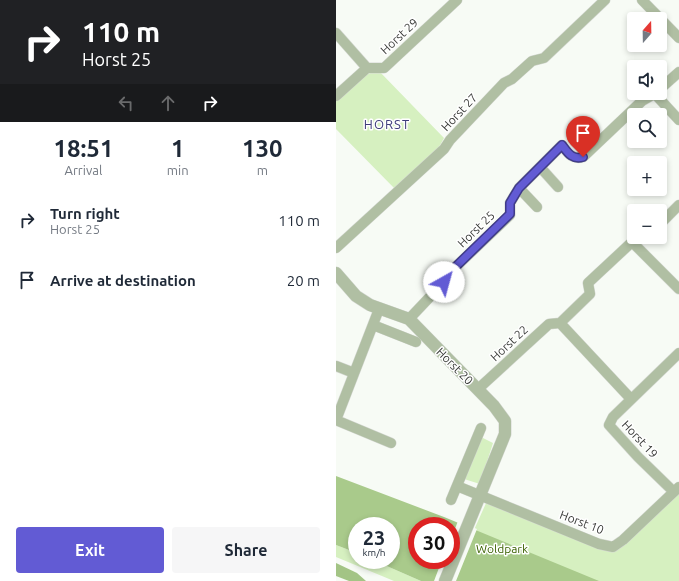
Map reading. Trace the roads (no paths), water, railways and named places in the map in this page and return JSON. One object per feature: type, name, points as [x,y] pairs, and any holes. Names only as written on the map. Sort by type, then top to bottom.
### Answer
[{"type":"street","name":"Horst 29","points":[[366,68],[384,68],[457,0]]},
{"type":"street","name":"Horst 27","points":[[336,248],[444,149],[450,140],[504,83],[512,79],[532,61],[544,58],[605,0]]},
{"type":"street","points":[[642,0],[679,38]]},
{"type":"street","points":[[336,33],[366,68],[336,96]]},
{"type":"street","name":"Horst 25","points":[[667,83],[679,72]]},
{"type":"street","name":"Horst 25","points":[[409,319],[444,282],[445,277],[510,214],[510,203],[519,188],[562,145],[572,157],[578,159],[583,157],[644,100]]},
{"type":"street","points":[[663,100],[679,120]]},
{"type":"street","points":[[540,167],[558,187]]},
{"type":"street","points":[[519,188],[536,207]]},
{"type":"street","points":[[667,217],[679,205]]},
{"type":"street","name":"Horst 22","points":[[478,389],[549,324],[560,323],[590,294],[588,283],[630,244]]},
{"type":"street","points":[[634,244],[679,289]]},
{"type":"street","name":"Horst 20","points":[[336,273],[356,296],[370,305],[409,319],[478,389],[494,406],[505,421],[505,434],[445,581]]},
{"type":"street","points":[[379,309],[336,420],[391,443]]},
{"type":"street","points":[[560,323],[630,399]]},
{"type":"street","points":[[373,325],[416,342]]},
{"type":"street","name":"Horst 19","points":[[676,489],[638,457],[609,425],[613,417],[630,399],[679,352]]},
{"type":"street","points":[[336,366],[354,373]]},
{"type":"street","points":[[451,500],[481,428]]},
{"type":"street","points":[[457,486],[480,496]]},
{"type":"street","name":"Horst 10","points":[[480,496],[599,544],[612,547],[623,540],[676,489]]},
{"type":"district","name":"HORST","points":[[387,124]]},
{"type":"park label","name":"Woldpark","points":[[502,548]]}]
